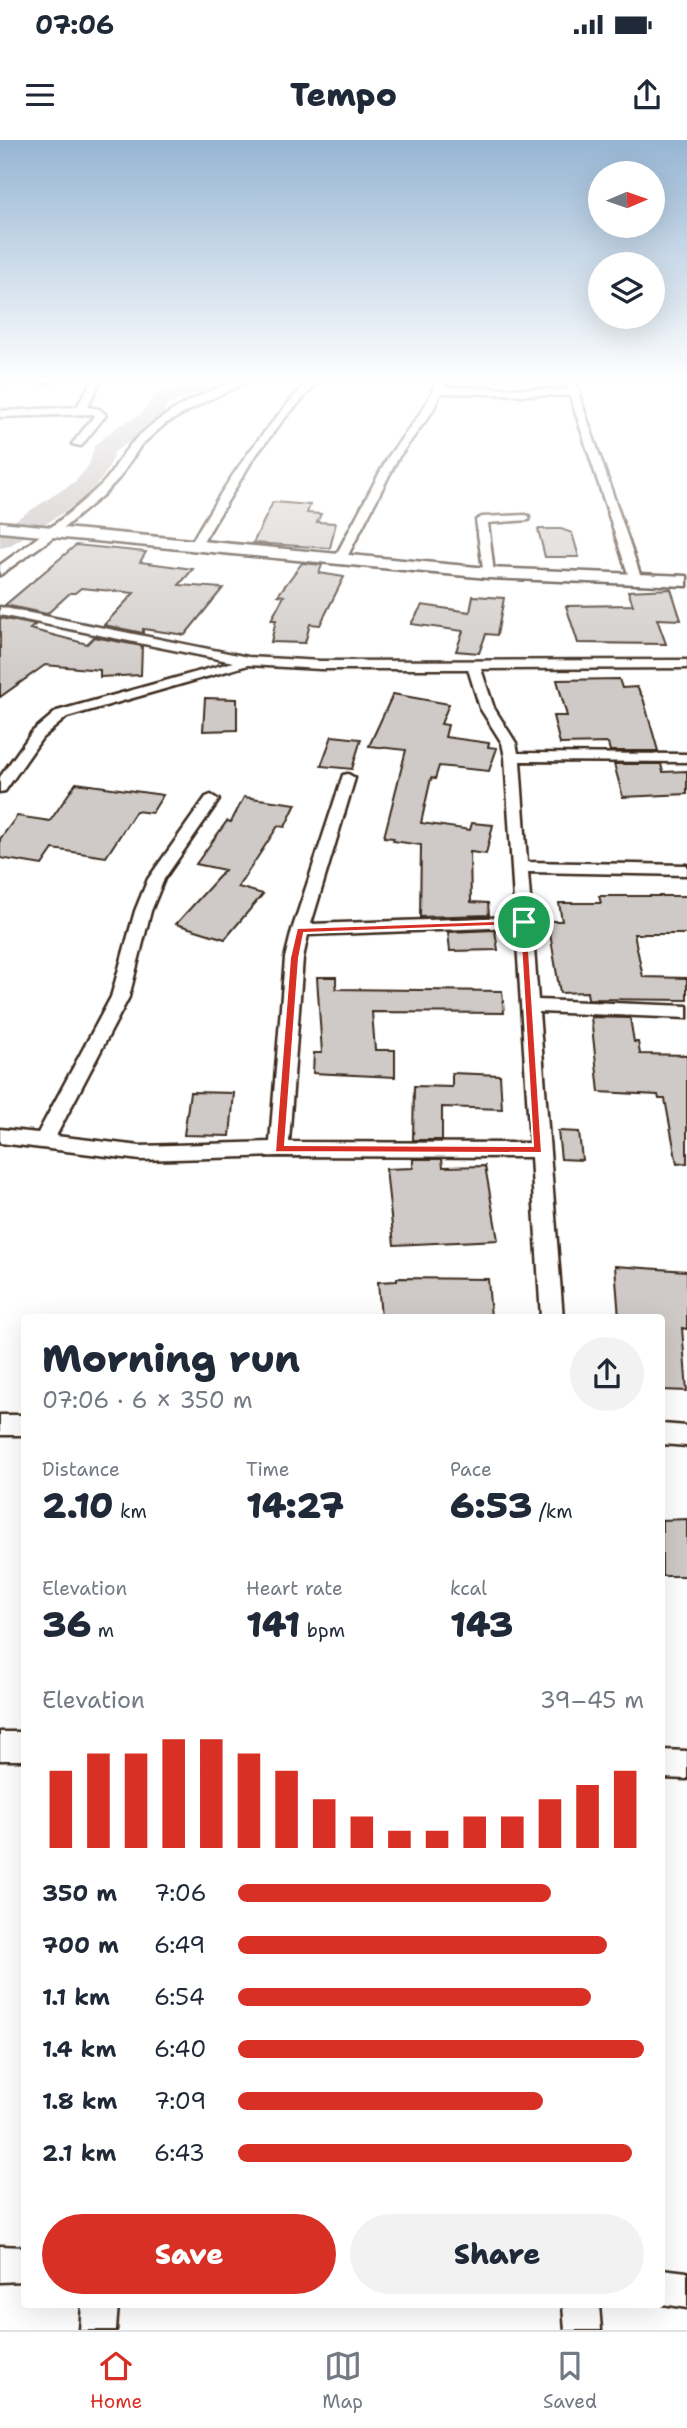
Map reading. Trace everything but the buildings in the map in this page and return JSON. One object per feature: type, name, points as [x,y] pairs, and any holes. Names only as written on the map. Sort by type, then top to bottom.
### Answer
[{"type":"street","points":[[0,571],[111,481]]},
{"type":"street","points":[[196,545],[231,481]]},
{"type":"street","points":[[340,559],[380,481]]},
{"type":"street","points":[[604,481],[636,580]]},
{"type":"street","points":[[488,573],[482,520],[526,518]]},
{"type":"street","points":[[0,527],[488,573],[687,581]]},
{"type":"street","points":[[0,611],[248,661],[321,665],[687,664]]},
{"type":"street","points":[[0,788],[37,736],[62,714],[248,661]]},
{"type":"street","points":[[474,666],[486,708],[509,743],[512,757],[552,1314]]},
{"type":"street","points":[[512,757],[687,758]]},
{"type":"street","points":[[279,1149],[294,958],[300,930],[348,778]]},
{"type":"street","points":[[42,1143],[120,997],[143,911],[156,879],[211,800]]},
{"type":"street","points":[[518,867],[687,870]]},
{"type":"street","points":[[300,930],[524,922]]},
{"type":"street","points":[[530,1006],[687,1012]]},
{"type":"street","points":[[0,1136],[140,1153],[279,1149],[539,1150]]},
{"type":"street","points":[[0,1424],[21,1425]]},
{"type":"street","points":[[665,1434],[687,1436]]},
{"type":"street","points":[[0,1746],[21,1746]]},
{"type":"street","points":[[665,1764],[687,1765]]},
{"type":"street","points":[[0,2264],[21,2264]]},
{"type":"street","points":[[665,2287],[687,2290]]},
{"type":"street","points":[[98,2330],[100,2308]]},
{"type":"street","points":[[581,2308],[583,2330]]},
{"type":"waterway","points":[[0,541],[88,481]]},
{"type":"route","points":[[524,922],[539,1150],[279,1149],[294,958],[300,930],[524,922]]}]
